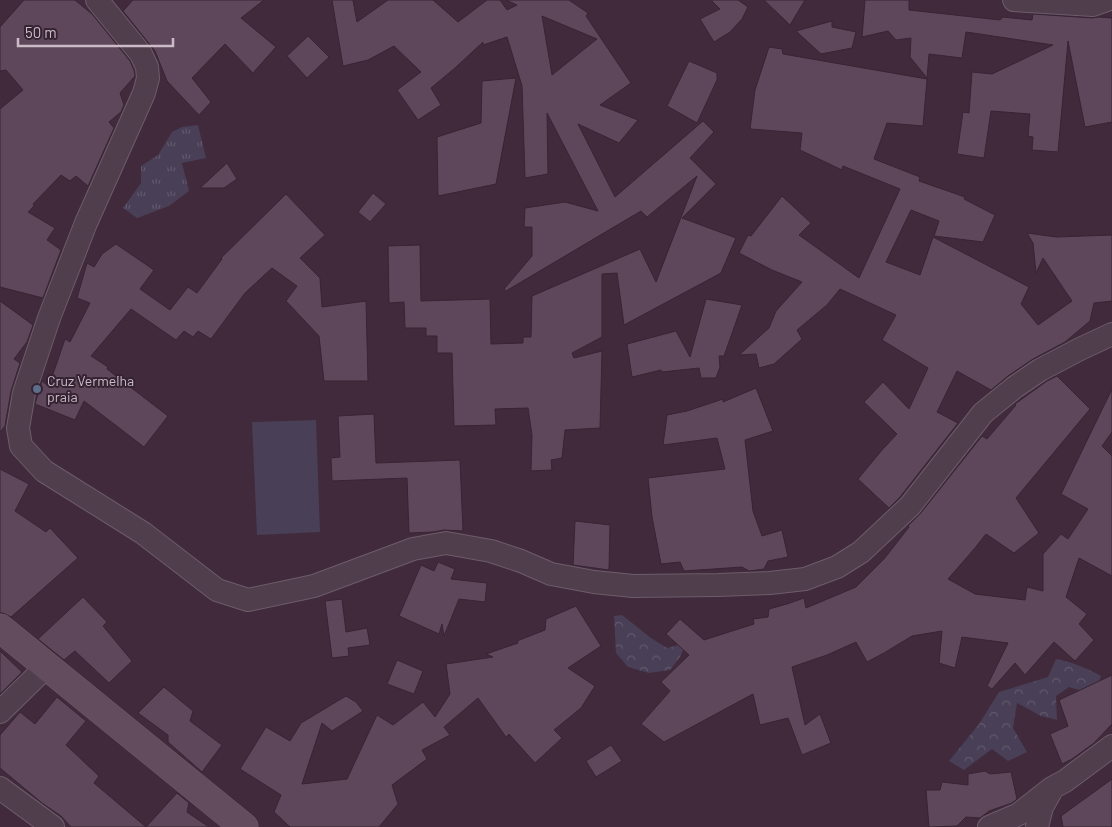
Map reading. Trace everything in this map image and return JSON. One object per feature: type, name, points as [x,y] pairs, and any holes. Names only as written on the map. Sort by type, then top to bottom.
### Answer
[{"type":"street","points":[[1014,0],[1093,5],[1107,0]]},
{"type":"street","points":[[105,3],[141,54],[147,67],[148,78],[144,93],[86,223],[49,318],[24,393],[18,428],[21,446],[44,471],[142,533],[218,590],[248,600],[314,586],[413,549],[446,543],[491,551],[551,574],[594,582],[633,586],[770,583],[805,579],[837,567],[861,552],[910,506],[982,413],[1008,392],[1040,370],[1112,334]]},
{"type":"street","points":[[0,628],[244,827]]},
{"type":"street","points":[[0,712],[46,667]]},
{"type":"street","points":[[989,827],[1019,814],[1052,788],[1065,781],[1112,746]]},
{"type":"street","points":[[0,788],[53,827]]},
{"type":"street","points":[[1036,827],[1042,807],[1052,788]]},
{"type":"green space","points":[[198,125],[206,158],[182,163],[189,191],[169,206],[137,218],[123,208],[141,183],[141,166],[158,155],[172,132],[182,127]]},
{"type":"green space","points":[[316,420],[320,532],[257,535],[252,422]]},
{"type":"green space","points":[[622,615],[667,648],[686,643],[680,657],[670,670],[649,673],[628,667],[616,653],[614,616]]},
{"type":"green space","points":[[1056,659],[1090,670],[1101,676],[1093,697],[1069,687],[1056,696],[1057,720],[1041,716],[1017,703],[1013,728],[1027,752],[1008,761],[992,749],[964,770],[949,761],[979,724],[999,692],[1048,677]]},
{"type":"building","points":[[24,0],[75,0],[92,14],[130,61],[135,76],[120,93],[124,105],[121,112],[109,122],[114,128],[88,186],[76,176],[70,181],[61,175],[33,204],[34,206],[28,212],[55,228],[47,240],[61,250],[43,298],[0,287],[0,109],[23,90],[6,70],[0,71],[0,27]]},
{"type":"building","points":[[133,0],[264,0],[241,18],[276,47],[253,73],[225,44],[192,78],[211,102],[199,115],[167,81],[155,51],[123,11]]},
{"type":"building","points":[[332,0],[353,0],[357,22],[388,0],[433,0],[458,22],[487,0],[500,0],[507,10],[517,5],[506,0],[569,0],[588,13],[586,16],[631,83],[600,105],[638,120],[619,143],[578,124],[615,197],[703,121],[714,132],[690,158],[716,184],[682,218],[736,238],[721,273],[624,325],[617,273],[602,274],[602,337],[572,353],[574,358],[602,351],[600,428],[565,430],[562,458],[551,460],[552,470],[531,471],[532,435],[528,408],[495,409],[496,425],[454,426],[452,353],[437,353],[437,336],[426,336],[426,328],[405,328],[404,302],[389,303],[388,246],[420,245],[421,301],[490,299],[491,344],[523,343],[523,337],[531,337],[532,296],[640,249],[656,282],[697,176],[647,217],[641,211],[506,291],[504,289],[532,256],[532,227],[524,227],[525,208],[565,202],[598,211],[547,113],[548,174],[525,178],[522,86],[507,37],[483,45],[483,42],[431,88],[441,105],[418,120],[397,90],[421,72],[394,46],[368,60],[343,66]],"holes":[[[542,16],[597,39],[552,75]]]},
{"type":"building","points":[[711,0],[738,0],[748,7],[742,19],[730,32],[714,42],[700,19],[720,9]]},
{"type":"building","points":[[764,0],[805,0],[790,25]]},
{"type":"building","points":[[865,0],[909,0],[909,10],[1000,20],[1003,17],[1032,20],[1033,14],[1112,18],[1112,122],[1085,127],[1068,41],[1058,152],[1032,150],[1033,137],[1028,136],[1030,114],[991,111],[984,158],[957,154],[963,112],[969,113],[972,72],[992,74],[1053,45],[966,32],[962,58],[929,54],[927,78],[910,57],[911,38],[896,40],[888,31],[862,37]]},
{"type":"building","points":[[832,21],[832,27],[856,32],[852,48],[821,54],[796,31]]},
{"type":"building","points":[[308,36],[329,57],[307,78],[287,56]]},
{"type":"building","points":[[769,47],[782,49],[783,54],[927,79],[923,126],[887,123],[874,159],[920,177],[919,181],[965,197],[964,199],[995,215],[983,242],[934,236],[939,221],[911,210],[886,262],[920,275],[933,237],[1029,287],[1021,304],[1038,325],[1072,301],[1043,258],[1036,273],[1033,243],[1027,233],[1056,237],[1112,235],[1112,301],[1094,303],[1090,321],[1065,342],[1033,359],[991,390],[957,371],[937,412],[958,423],[900,497],[889,508],[858,479],[897,434],[864,402],[883,382],[909,409],[928,368],[882,340],[896,315],[840,289],[827,305],[797,330],[802,339],[774,364],[759,368],[756,354],[739,355],[769,328],[776,311],[802,282],[772,270],[739,253],[748,235],[751,236],[782,196],[811,223],[799,235],[859,278],[900,189],[843,166],[842,170],[800,150],[802,133],[750,129],[755,90]]},
{"type":"building","points":[[689,61],[717,73],[717,80],[697,123],[667,106]]},
{"type":"building","points":[[516,78],[496,184],[438,196],[437,137],[481,123],[482,81]]},
{"type":"building","points":[[227,163],[237,179],[224,188],[200,188]]},
{"type":"building","points":[[373,193],[386,204],[370,222],[358,212]]},
{"type":"building","points":[[286,194],[325,235],[300,258],[320,278],[322,307],[366,301],[368,381],[324,381],[319,336],[286,301],[297,286],[272,268],[245,293],[211,339],[198,331],[193,337],[184,331],[176,340],[131,309],[91,356],[108,367],[107,369],[168,416],[144,447],[84,401],[75,420],[35,404],[42,381],[47,385],[52,377],[65,339],[70,342],[90,303],[77,298],[87,263],[94,267],[102,254],[116,244],[154,270],[140,289],[170,310],[188,287],[197,293],[221,258]]},
{"type":"building","points":[[706,299],[742,305],[724,356],[719,356],[720,367],[716,378],[701,378],[699,368],[662,372],[661,370],[632,377],[627,344],[676,331],[690,357]]},
{"type":"building","points":[[0,301],[33,325],[27,342],[14,359],[20,363],[11,391],[5,426],[0,432]]},
{"type":"building","points":[[1057,376],[1090,409],[1016,498],[1039,533],[1014,553],[986,534],[948,579],[975,594],[1025,600],[1027,587],[1043,591],[1043,554],[1061,534],[1068,539],[1088,509],[1061,494],[1112,389],[1112,432],[1102,446],[1112,456],[1112,576],[1079,558],[1066,597],[1087,614],[1079,624],[1094,640],[1075,661],[1054,642],[1025,675],[1015,663],[992,689],[987,686],[1008,643],[962,637],[955,668],[939,663],[942,631],[912,636],[867,662],[856,642],[827,655],[792,667],[805,725],[820,714],[831,743],[802,755],[788,718],[760,725],[753,694],[664,742],[641,724],[670,691],[661,682],[689,655],[666,634],[680,619],[704,640],[754,624],[753,619],[768,617],[769,609],[804,598],[806,608],[856,587],[884,559],[908,526],[920,514],[982,436],[987,439],[1015,404]]},
{"type":"building","points":[[756,388],[773,431],[745,440],[753,511],[762,536],[782,530],[788,557],[768,561],[764,569],[749,571],[742,567],[684,571],[680,562],[661,564],[652,517],[648,478],[725,469],[717,438],[663,445],[667,415],[687,411],[723,399],[723,402]]},
{"type":"building","points":[[374,414],[376,463],[460,460],[463,531],[444,530],[409,533],[407,478],[332,481],[331,458],[340,457],[338,416]]},
{"type":"building","points":[[0,469],[29,484],[15,511],[46,532],[50,528],[78,558],[11,617],[0,613]]},
{"type":"building","points":[[575,521],[610,525],[609,570],[573,565]]},
{"type":"building","points":[[438,562],[455,569],[451,579],[487,583],[485,602],[459,599],[444,636],[442,624],[439,634],[399,616],[421,565],[434,571]]},
{"type":"building","points":[[83,597],[107,622],[103,626],[132,661],[109,683],[75,651],[64,660],[38,639]]},
{"type":"building","points":[[342,599],[346,632],[367,628],[370,645],[348,648],[349,656],[332,658],[325,601]]},
{"type":"building","points":[[576,606],[601,646],[568,668],[595,686],[581,708],[554,730],[562,738],[535,763],[509,734],[506,737],[478,698],[444,727],[450,735],[422,750],[427,759],[392,785],[398,804],[379,827],[290,827],[274,812],[281,795],[240,769],[266,727],[290,741],[301,723],[346,696],[356,702],[363,711],[332,731],[322,723],[302,784],[347,779],[377,715],[393,725],[423,702],[435,717],[450,694],[446,664],[493,657],[486,654],[518,643],[517,641],[545,630],[546,619]]},
{"type":"building","points":[[0,651],[22,672],[0,694]]},
{"type":"building","points":[[397,660],[423,671],[414,694],[387,684]]},
{"type":"building","points":[[1112,675],[1112,724],[1094,743],[1062,764],[1050,734],[1068,726],[1059,700]]},
{"type":"building","points":[[164,687],[193,711],[190,721],[222,745],[202,772],[168,742],[168,735],[138,713]]},
{"type":"building","points":[[57,697],[86,721],[66,745],[99,776],[94,783],[146,827],[71,827],[61,816],[42,803],[0,768],[0,735],[20,712],[35,724]]},
{"type":"building","points":[[611,745],[622,761],[596,777],[586,761]]},
{"type":"building","points":[[985,771],[990,774],[1011,772],[1017,799],[1012,803],[989,811],[980,818],[966,817],[957,826],[929,827],[926,790],[940,790],[942,782],[968,785],[968,774]]},
{"type":"building","points":[[1112,779],[1112,827],[1063,827],[1061,816]]},
{"type":"building","points":[[177,793],[189,803],[187,812],[209,827],[146,827]]},
{"type":"place","name":"Cruz Vermelha praia","points":[[37,389]]}]
